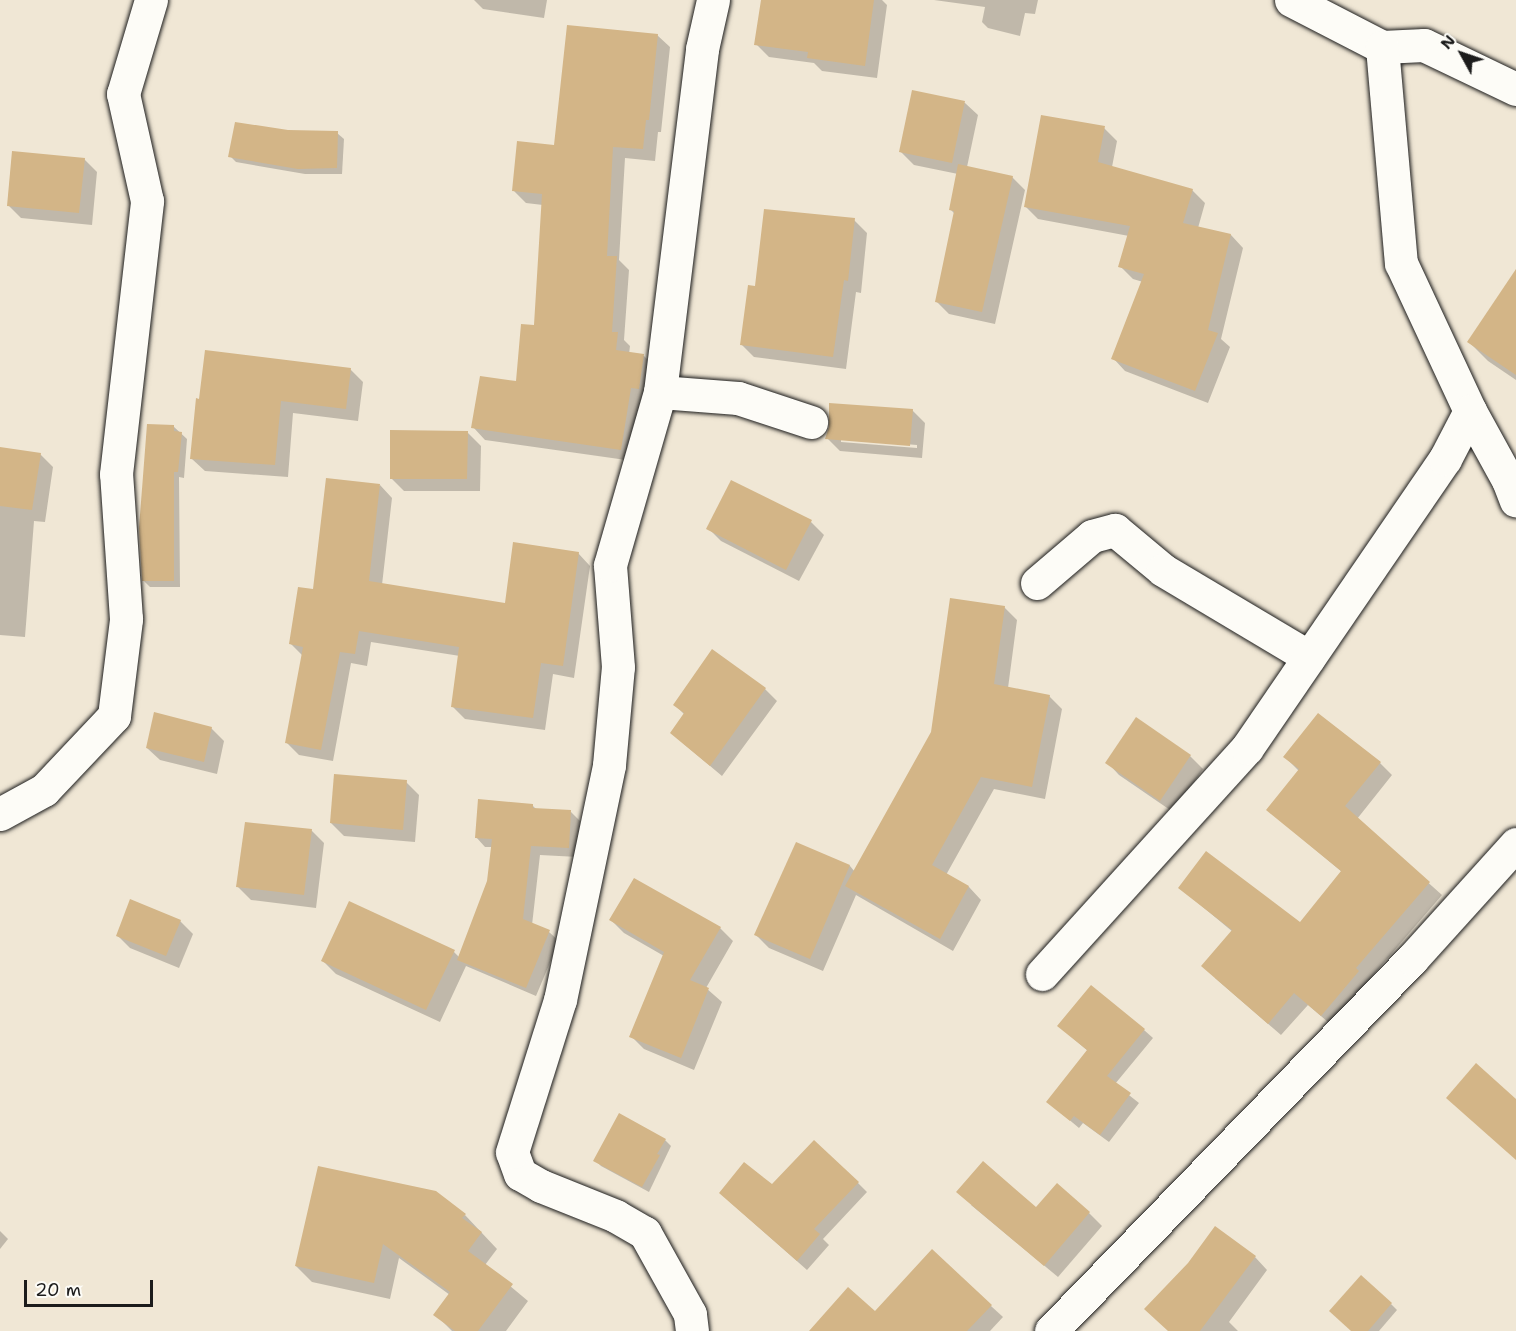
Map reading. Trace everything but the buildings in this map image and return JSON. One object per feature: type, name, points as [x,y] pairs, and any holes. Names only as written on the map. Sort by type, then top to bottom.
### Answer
[{"type":"street","points":[[0,814],[44,790],[114,716],[126,619],[116,474],[147,201],[123,94],[151,0]]},
{"type":"street","points":[[692,1331],[690,1314],[645,1233],[616,1216],[541,1186],[520,1174],[512,1152],[561,1000],[609,765],[618,667],[610,565],[660,392],[702,49],[713,0]]},
{"type":"street","points":[[1291,0],[1382,46],[1424,45],[1516,89]]},
{"type":"street","points":[[1382,46],[1401,263],[1470,411],[1513,482]]},
{"type":"street","points":[[660,392],[738,399],[811,422]]},
{"type":"street","points":[[1042,974],[1247,748],[1444,459],[1470,411]]},
{"type":"street","points":[[1037,583],[1092,536],[1115,530],[1163,570],[1309,657]]},
{"type":"street","points":[[1051,1331],[1412,958],[1516,844]]}]
